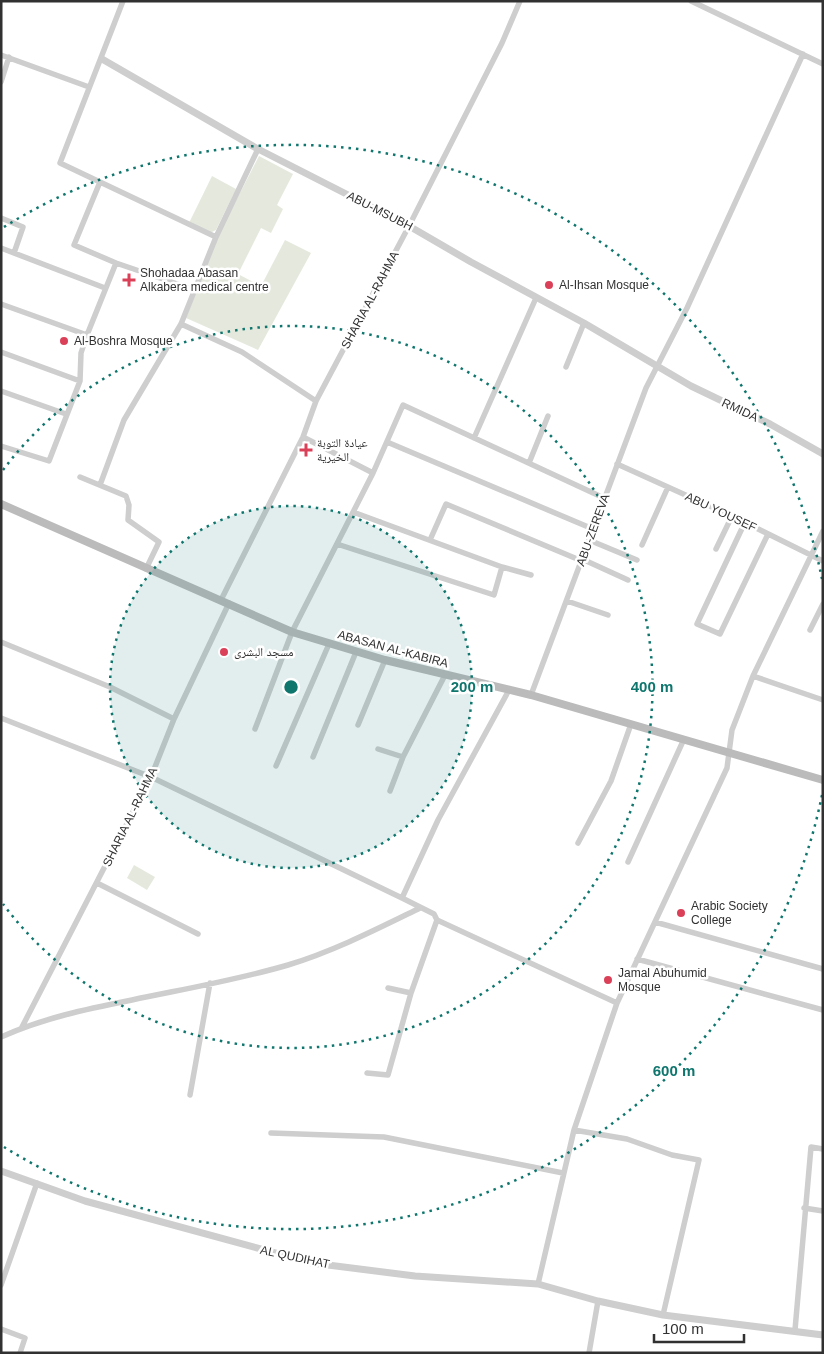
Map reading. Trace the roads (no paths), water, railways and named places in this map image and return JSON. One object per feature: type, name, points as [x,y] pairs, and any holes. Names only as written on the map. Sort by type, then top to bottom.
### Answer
[{"type":"main road","name":"ABASAN AL-KABIRA","points":[[1,504],[292,632],[384,660],[531,695],[823,780]]},
{"type":"street","points":[[123,1],[60,164],[216,237]]},
{"type":"street","name":"SHARIA AL-RAHMA","points":[[22,1027],[151,777],[225,602],[303,437],[316,401],[409,226],[502,43],[520,1]]},
{"type":"street","points":[[691,1],[823,64]]},
{"type":"street","name":"ABU-ZEREVA","points":[[531,695],[617,464],[657,366],[688,308],[803,54]]},
{"type":"street","points":[[1,55],[89,87]]},
{"type":"street","points":[[1,82],[10,57]]},
{"type":"street","name":"ABU-MSUBH","points":[[102,59],[258,150],[409,226],[536,298],[584,322],[657,366]]},
{"type":"street","points":[[100,485],[124,420],[181,324],[216,237],[258,150]]},
{"type":"street","points":[[100,182],[74,245],[116,263],[195,290]]},
{"type":"street","points":[[1,218],[22,227],[14,253]]},
{"type":"street","points":[[1,248],[105,288]]},
{"type":"street","points":[[1,446],[49,461],[80,381],[81,353],[86,335],[116,263]]},
{"type":"street","points":[[474,438],[536,298]]},
{"type":"street","points":[[1,304],[86,335]]},
{"type":"street","points":[[566,367],[584,322]]},
{"type":"street","points":[[181,324],[242,352],[316,401]]},
{"type":"street","points":[[1,352],[80,381]]},
{"type":"street","name":"RMIDA","points":[[657,366],[823,454]]},
{"type":"street","points":[[1,391],[66,414]]},
{"type":"street","points":[[255,729],[292,632],[373,473],[403,404],[604,498]]},
{"type":"street","points":[[529,463],[548,416]]},
{"type":"street","points":[[303,437],[373,473]]},
{"type":"street","points":[[387,442],[593,529]]},
{"type":"street","name":"ABU YOUSEF","points":[[617,464],[745,522],[823,561]]},
{"type":"street","points":[[80,477],[126,496],[129,505],[128,520],[159,542],[146,569]]},
{"type":"street","points":[[642,545],[668,487]]},
{"type":"street","points":[[430,540],[446,504],[628,580]]},
{"type":"street","points":[[353,512],[502,568],[531,576]]},
{"type":"street","points":[[716,549],[732,516]]},
{"type":"street","points":[[745,522],[696,624],[720,634],[768,534]]},
{"type":"street","points":[[538,1284],[574,1130],[617,1003],[727,768],[732,730],[753,676],[823,531]]},
{"type":"street","points":[[589,540],[637,560]]},
{"type":"street","points":[[337,544],[494,595],[502,568]]},
{"type":"street","points":[[567,601],[608,615]]},
{"type":"street","points":[[810,630],[823,604]]},
{"type":"street","points":[[1,642],[110,687],[174,719]]},
{"type":"street","points":[[276,766],[329,644]]},
{"type":"street","points":[[313,758],[356,652]]},
{"type":"street","points":[[358,726],[384,660]]},
{"type":"street","points":[[390,791],[403,757],[446,675]]},
{"type":"street","points":[[753,676],[823,700]]},
{"type":"street","points":[[402,898],[438,820],[510,690]]},
{"type":"street","points":[[1,718],[151,777],[402,898],[434,914],[437,920],[617,1003]]},
{"type":"street","points":[[578,842],[611,781],[631,724]]},
{"type":"street","points":[[628,862],[684,739]]},
{"type":"street","points":[[378,749],[403,757]]},
{"type":"street","points":[[97,883],[198,934]]},
{"type":"street","points":[[1,1037],[22,1027],[84,1009],[287,965],[325,952],[420,908]]},
{"type":"street","points":[[367,1073],[388,1075],[411,994],[437,920]]},
{"type":"street","points":[[655,922],[823,969]]},
{"type":"street","points":[[636,959],[823,1010]]},
{"type":"street","points":[[190,1095],[210,983]]},
{"type":"street","points":[[388,988],[411,994]]},
{"type":"street","points":[[574,1130],[627,1139],[672,1155],[699,1160],[663,1315]]},
{"type":"street","points":[[271,1133],[384,1137],[564,1173]]},
{"type":"street","points":[[794,1330],[811,1147],[823,1149]]},
{"type":"street","name":"AL QUDIHAT","points":[[1,1170],[95,1204],[312,1263],[415,1276],[538,1284],[598,1301],[663,1315],[823,1335]]},
{"type":"street","points":[[1,1285],[37,1183]]},
{"type":"street","points":[[804,1208],[823,1211]]},
{"type":"street","points":[[589,1353],[598,1301]]},
{"type":"street","points":[[1,1329],[26,1338],[20,1353]]},
{"type":"place","name":"Shohadaa Abasan Alkabera medical centre","points":[[129,280]]},
{"type":"place","name":"Al-Ihsan Mosque","points":[[549,285]]},
{"type":"place","name":"Al-Boshra Mosque","points":[[64,341]]},
{"type":"place","name":"عيادة التوبة الخيرية","points":[[306,450]]},
{"type":"place","name":"مسجد البشرى","points":[[224,652]]},
{"type":"place","name":"Arabic Society College","points":[[681,913]]},
{"type":"place","name":"Jamal Abuhumid Mosque","points":[[608,980]]}]
